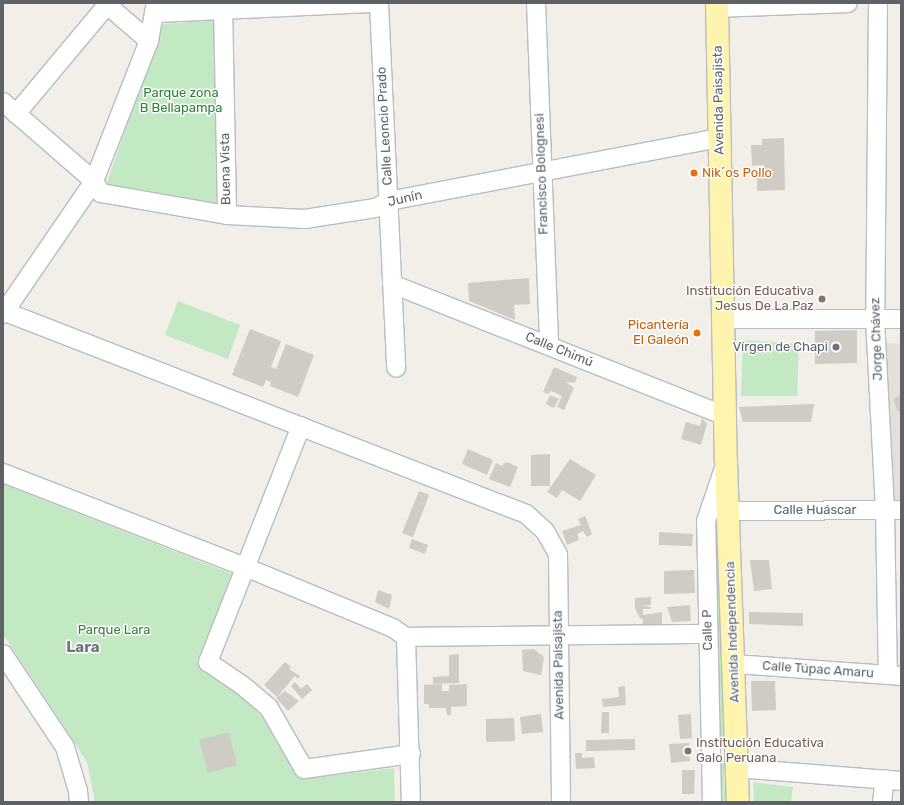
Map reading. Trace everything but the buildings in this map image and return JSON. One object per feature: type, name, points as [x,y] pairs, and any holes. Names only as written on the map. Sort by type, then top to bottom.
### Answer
[{"type":"main road","name":"Avenida Paisajista","points":[[717,6],[726,461]]},
{"type":"main road","name":"Avenida Independencia","points":[[726,461],[735,664],[738,802]]},
{"type":"street","points":[[4,312],[94,181],[149,41],[156,8],[372,3]]},
{"type":"street","name":"Calle Leoncio Prado","points":[[379,3],[396,368]]},
{"type":"street","name":"Francisco Bolognesi","points":[[536,3],[549,346]]},
{"type":"street","points":[[717,6],[848,3]]},
{"type":"street","name":"Jorge Chávez","points":[[878,3],[875,319],[893,510],[894,675]]},
{"type":"street","points":[[9,108],[106,4],[149,41]]},
{"type":"street","name":"Buena Vista","points":[[223,7],[227,215]]},
{"type":"street","name":"Junín","points":[[9,108],[94,181],[101,193],[227,215],[305,219],[375,208],[389,201],[720,138]]},
{"type":"street","name":"Calle Chimú","points":[[392,284],[726,416]]},
{"type":"street","name":"Avenida Paisajista","points":[[4,312],[526,514],[545,531],[558,554],[561,802]]},
{"type":"street","points":[[723,319],[901,319]]},
{"type":"street","points":[[301,426],[208,662],[242,685],[269,708],[304,769],[411,754]]},
{"type":"street","name":"Calle P","points":[[712,802],[706,521],[726,461]]},
{"type":"street","points":[[3,473],[245,567],[393,628],[406,637],[708,634]]},
{"type":"street","name":"Calle Huáscar","points":[[729,511],[893,510]]},
{"type":"street","points":[[406,637],[411,754],[411,802]]},
{"type":"street","points":[[3,654],[65,747],[78,791],[79,802]]},
{"type":"street","name":"Calle Túpac Amaru","points":[[735,664],[894,675]]},
{"type":"street","points":[[737,768],[893,780],[882,802]]},
{"type":"shaded area","points":[[901,343],[901,500],[894,500],[882,344]]},
{"type":"green space","name":"Parque zona B Bellapampa","points":[[216,20],[216,203],[106,185],[162,24]]},
{"type":"green space","points":[[178,301],[240,325],[228,359],[165,335]]},
{"type":"green space","points":[[743,340],[799,344],[797,396],[741,396]]},
{"type":"green space","name":"Parque Lara","points":[[3,484],[232,574],[202,667],[245,698],[279,736],[302,779],[394,768],[395,802],[95,802],[87,762],[3,634]]},
{"type":"green space","points":[[715,534],[721,534],[725,745],[719,745]]},
{"type":"green space","points":[[720,763],[724,763],[725,802],[720,802]]},
{"type":"green space","points":[[753,782],[793,787],[791,802],[754,802]]},
{"type":"place","name":"Nik´os Pollo","points":[[694,173]]},
{"type":"place","name":"Institución Educativa Jesus De La Paz","points":[[822,299]]},
{"type":"place","name":"Picantería El Galeón","points":[[697,333]]},
{"type":"place","name":"Vírgen de Chapi","points":[[836,347]]},
{"type":"place","name":"Institución Educativa Galo Peruana","points":[[688,751]]},
{"type":"district","name":"Lara","points":[[83,648]]}]
